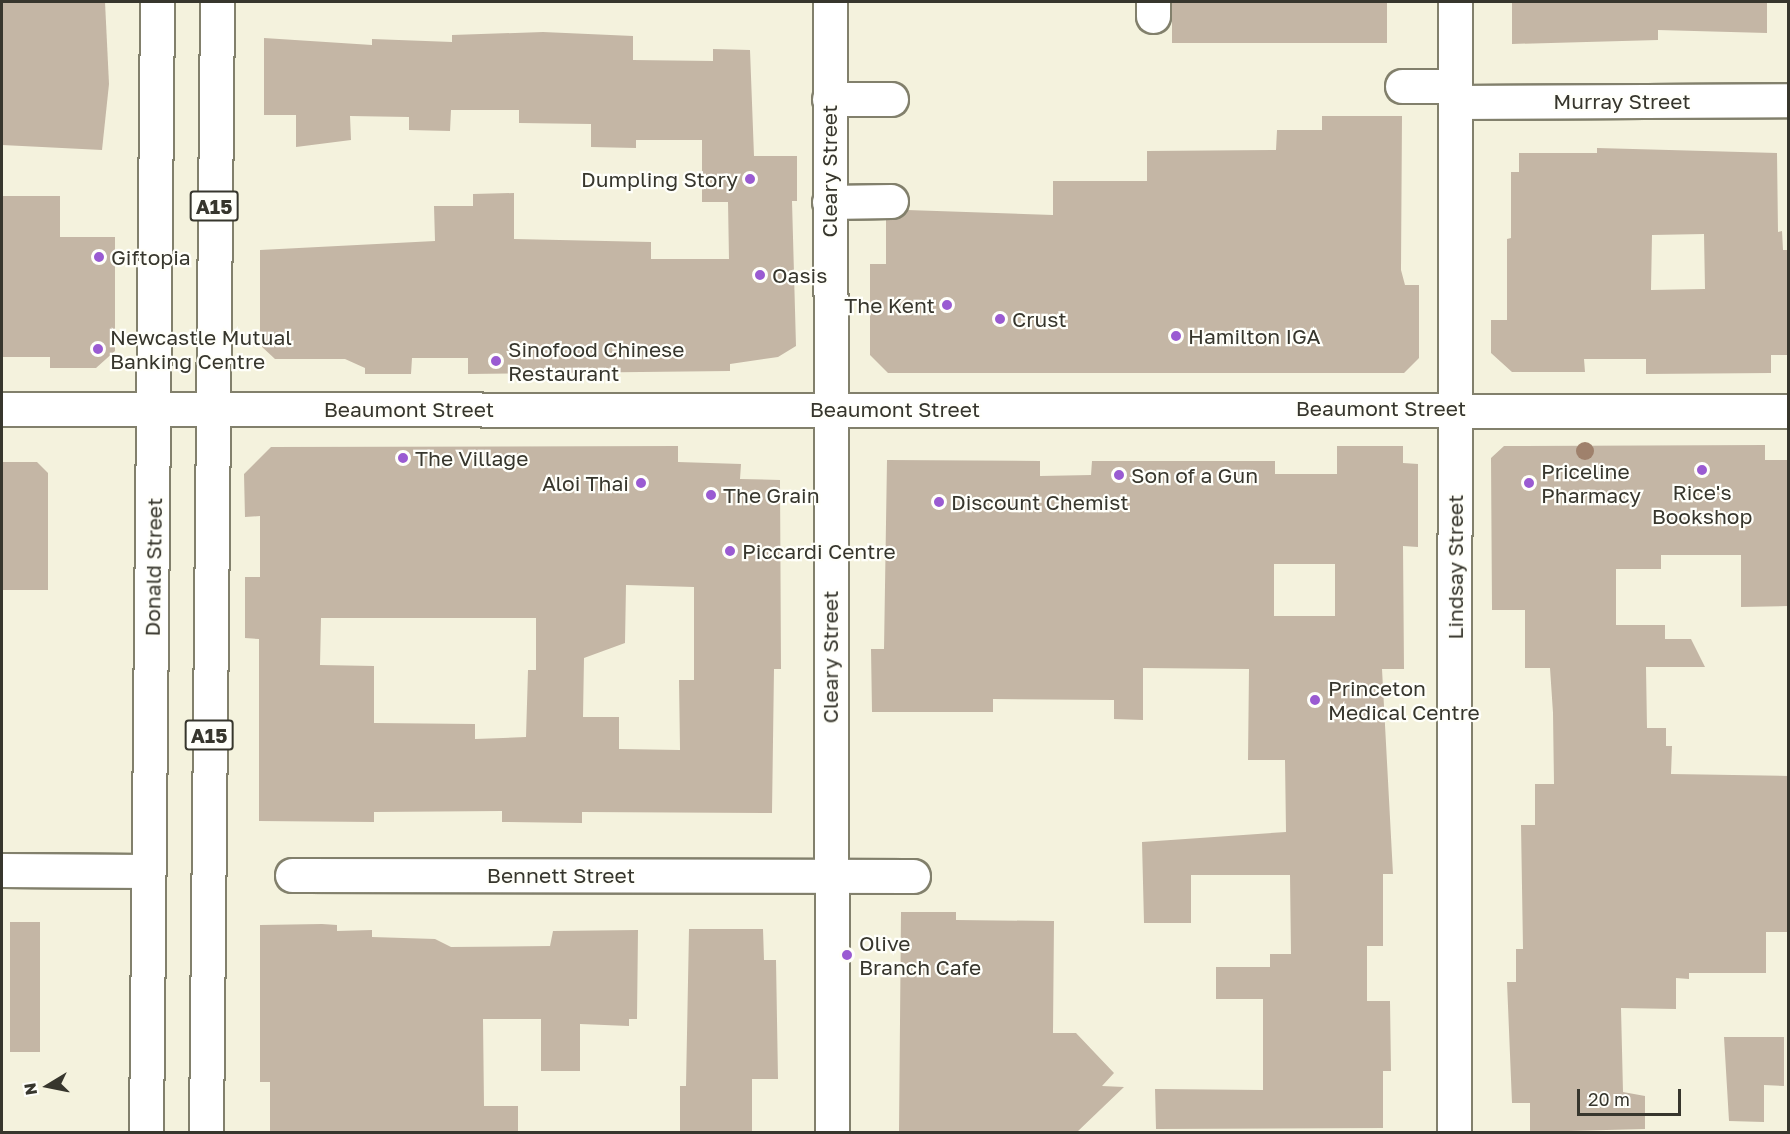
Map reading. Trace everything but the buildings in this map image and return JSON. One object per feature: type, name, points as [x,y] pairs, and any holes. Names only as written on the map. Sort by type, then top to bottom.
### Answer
[{"type":"main road","name":"Donald Street","points":[[146,1132],[146,871],[155,409],[157,2]]},
{"type":"main road","name":"A15","points":[[206,1132],[211,410],[217,2]]},
{"type":"main road","name":"Cleary Street","points":[[830,2],[832,1132]]},
{"type":"main road","name":"Lindsay Street","points":[[1454,1132],[1455,2]]},
{"type":"main road","name":"Murray Street","points":[[1402,87],[1455,94],[1788,100]]},
{"type":"main road","points":[[829,99],[891,99]]},
{"type":"main road","points":[[829,202],[891,201]]},
{"type":"main road","name":"Beaumont Street","points":[[2,409],[1455,408],[1788,411]]},
{"type":"main road","points":[[2,870],[146,871]]},
{"type":"main road","name":"Bennett Street","points":[[292,875],[913,876]]},
{"type":"place","name":"Dumpling Story","points":[[750,179]]},
{"type":"place","name":"Giftopia","points":[[99,257]]},
{"type":"place","name":"Oasis","points":[[760,275]]},
{"type":"place","name":"The Kent","points":[[947,305]]},
{"type":"place","name":"Crust","points":[[1000,319]]},
{"type":"place","name":"Hamilton IGA","points":[[1176,336]]},
{"type":"place","name":"Newcastle Mutual Banking Centre","points":[[98,349]]},
{"type":"place","name":"Sinofood Chinese Restaurant","points":[[496,361]]},
{"type":"place","name":"The Village","points":[[403,458]]},
{"type":"place","name":"Rice's Bookshop","points":[[1702,470]]},
{"type":"place","name":"Son of a Gun","points":[[1119,475]]},
{"type":"place","name":"Aloi Thai","points":[[641,483]]},
{"type":"place","name":"Priceline Pharmacy","points":[[1529,483]]},
{"type":"place","name":"The Grain","points":[[711,495]]},
{"type":"place","name":"Discount Chemist","points":[[939,502]]},
{"type":"place","name":"Piccardi Centre","points":[[730,551]]},
{"type":"place","name":"Princeton Medical Centre","points":[[1315,700]]},
{"type":"place","name":"Olive Branch Cafe","points":[[847,955]]}]
